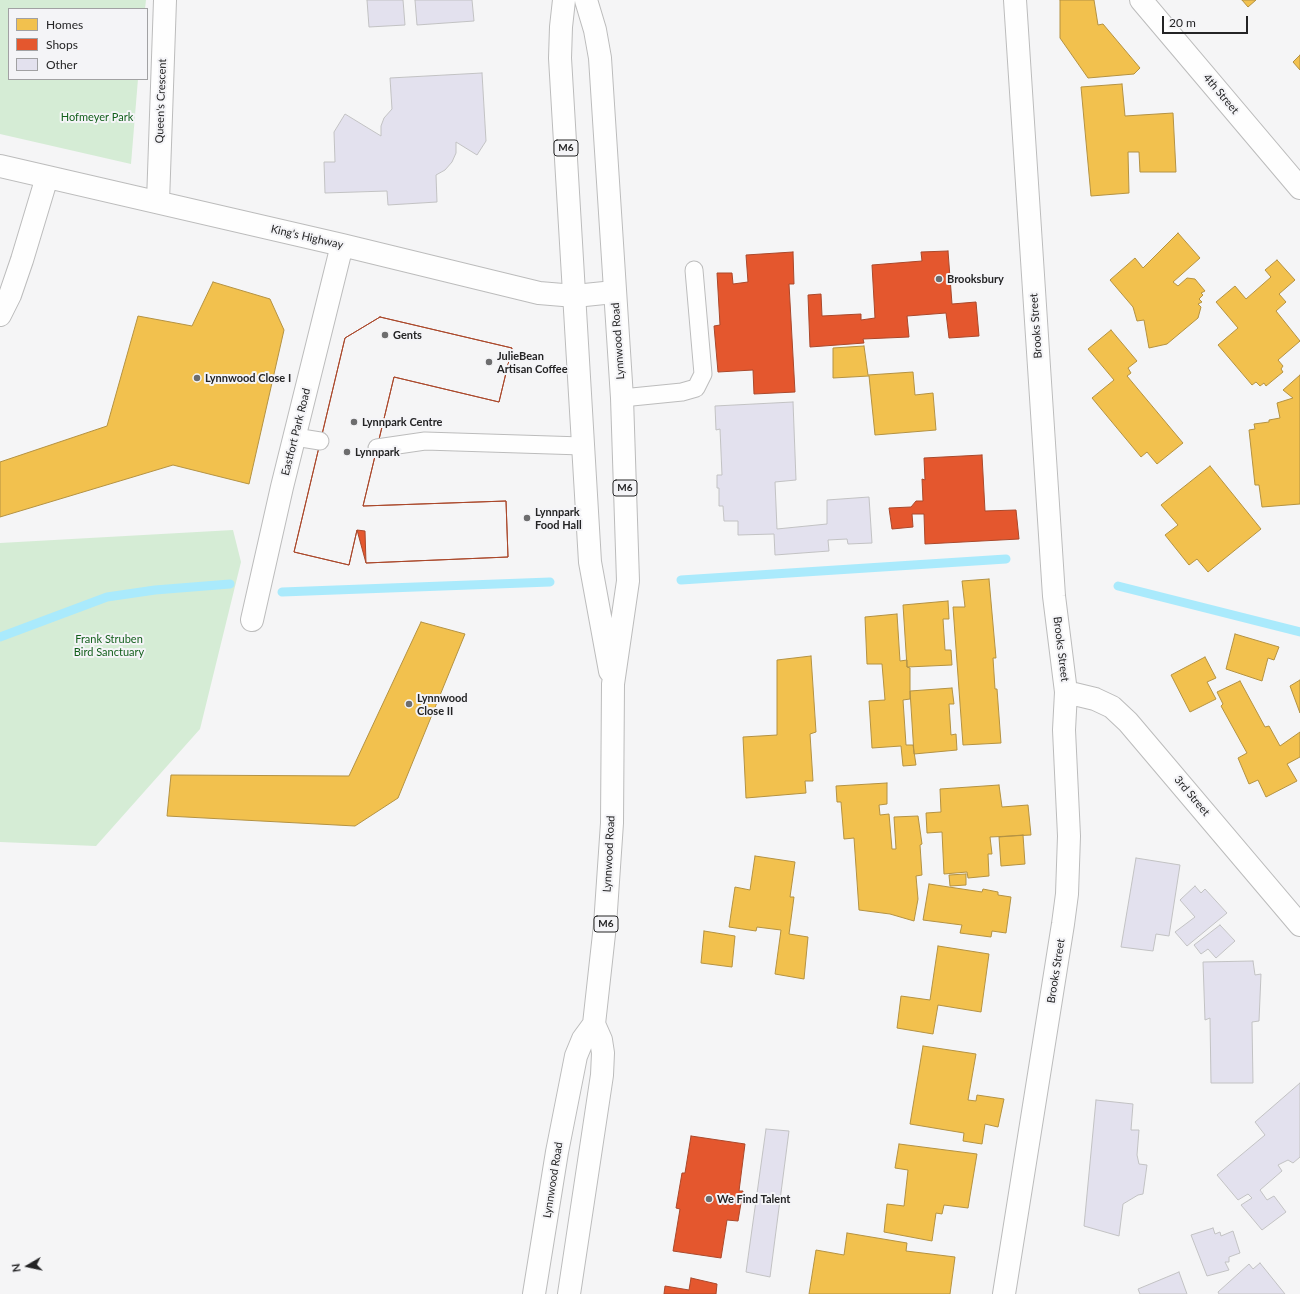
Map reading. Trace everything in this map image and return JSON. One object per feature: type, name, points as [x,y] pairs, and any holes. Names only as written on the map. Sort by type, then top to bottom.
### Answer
[{"type":"street","name":"Queen's Crescent","points":[[158,202],[165,0]]},
{"type":"street","name":"Lynnwood Road","points":[[564,0],[560,58],[590,562],[601,630],[613,684]]},
{"type":"street","name":"Lynnwood Road","points":[[569,1294],[602,1075],[602,1053],[600,1040],[594,1024],[606,925],[612,823],[613,684],[628,581],[622,398],[600,58],[595,30],[586,0]]},
{"type":"street","name":"Brooks Street","points":[[1004,1294],[1067,894],[1070,836],[1064,730],[1066,692],[1054,596],[1015,0]]},
{"type":"street","name":"4th Street","points":[[1141,0],[1300,188]]},
{"type":"street","name":"King's Highway","points":[[0,166],[342,245],[539,293],[575,296],[614,292]]},
{"type":"street","points":[[0,315],[10,295],[47,177]]},
{"type":"street","name":"Eastfort Park Road","points":[[252,620],[282,487],[342,245]]},
{"type":"street","name":"3rd Street","points":[[1066,692],[1095,699],[1112,707],[1128,722],[1300,925]]},
{"type":"street","name":"Lynnwood Road","points":[[534,1294],[557,1152],[576,1056],[583,1039],[594,1024]]},
{"type":"lane","points":[[622,398],[682,392],[696,388],[703,374],[694,270]]},
{"type":"lane","points":[[295,437],[320,442]]},
{"type":"lane","points":[[376,448],[425,441],[582,446]]},
{"type":"green space","name":"Hofmeyer Park","points":[[0,0],[146,0],[145,8],[8,8],[8,80],[138,80],[131,164],[0,134]]},
{"type":"green space","name":"Frank Struben Bird Sanctuary","points":[[233,530],[241,562],[200,729],[96,846],[0,842],[0,543]]},
{"type":"building: Homes","points":[[1060,0],[1094,0],[1098,25],[1103,24],[1140,68],[1134,74],[1088,78],[1060,38]]},
{"type":"building: Homes","points":[[1242,0],[1256,0],[1248,7]]},
{"type":"building: Homes","points":[[1300,55],[1300,70],[1293,62]]},
{"type":"building: Homes","points":[[1122,84],[1125,116],[1173,113],[1176,172],[1140,172],[1139,152],[1128,152],[1129,193],[1091,196],[1081,87]]},
{"type":"building: Homes","points":[[1178,233],[1200,258],[1173,282],[1178,286],[1187,278],[1195,279],[1205,291],[1201,293],[1203,295],[1199,299],[1202,302],[1198,304],[1201,307],[1198,318],[1167,344],[1149,348],[1144,320],[1137,321],[1133,307],[1110,280],[1135,258],[1143,268]]},
{"type":"building: Homes","points":[[1277,260],[1295,280],[1279,294],[1286,302],[1276,311],[1300,341],[1278,360],[1283,366],[1281,369],[1283,372],[1266,386],[1264,383],[1260,386],[1256,382],[1252,385],[1218,345],[1238,328],[1216,302],[1235,286],[1246,299],[1271,277],[1265,270]]},
{"type":"building: Homes","name":"Lynnwood Close I","points":[[213,282],[270,299],[284,330],[249,484],[173,465],[0,517],[0,462],[107,426],[138,316],[192,326]]},
{"type":"building: Homes","points":[[1111,330],[1137,361],[1128,368],[1131,373],[1127,376],[1183,443],[1157,464],[1147,452],[1141,457],[1092,398],[1114,380],[1088,349]]},
{"type":"building: Homes","points":[[864,346],[868,375],[913,372],[915,395],[933,393],[936,430],[875,435],[869,376],[833,378],[833,348]]},
{"type":"building: Homes","points":[[1300,375],[1300,504],[1262,507],[1259,485],[1255,485],[1249,430],[1255,429],[1254,424],[1269,422],[1269,420],[1280,418],[1277,403],[1293,398],[1283,390]]},
{"type":"building: Homes","points":[[1210,466],[1261,529],[1208,572],[1197,559],[1189,565],[1165,535],[1178,525],[1161,505]]},
{"type":"building: Homes","points":[[989,579],[996,658],[993,658],[995,689],[997,689],[1001,743],[963,745],[953,607],[965,607],[962,581]]},
{"type":"building: Homes","points":[[948,601],[949,619],[943,619],[945,650],[951,650],[952,665],[907,667],[903,605]]},
{"type":"building: Homes","points":[[897,614],[900,661],[907,660],[907,667],[910,668],[910,699],[903,700],[906,745],[913,745],[916,765],[903,766],[901,746],[872,748],[869,701],[885,700],[882,664],[867,664],[865,617]]},
{"type":"building: Homes","name":"Lynnwood Close II","points":[[421,622],[465,634],[398,798],[355,826],[167,816],[171,775],[349,776]]},
{"type":"building: Homes","points":[[1235,634],[1279,647],[1274,660],[1268,658],[1262,681],[1226,669]]},
{"type":"building: Homes","points":[[811,656],[816,732],[810,734],[813,781],[805,781],[806,793],[746,798],[743,737],[777,735],[777,660]]},
{"type":"building: Homes","points":[[1205,657],[1216,678],[1207,682],[1216,699],[1190,712],[1171,675]]},
{"type":"building: Homes","points":[[1300,680],[1300,713],[1290,686]]},
{"type":"building: Homes","points":[[1240,681],[1265,727],[1269,726],[1280,746],[1300,732],[1300,757],[1287,764],[1297,781],[1266,797],[1258,780],[1249,784],[1238,758],[1247,753],[1221,706],[1223,704],[1217,692]]},
{"type":"building: Homes","points":[[952,688],[954,704],[949,704],[951,735],[956,734],[957,750],[914,754],[910,691]]},
{"type":"building: Homes","points":[[887,783],[887,804],[879,805],[880,815],[889,814],[892,849],[896,849],[894,817],[918,816],[922,844],[920,845],[922,875],[916,876],[918,899],[914,921],[890,914],[859,910],[854,838],[844,839],[841,802],[837,802],[836,786]]},
{"type":"building: Homes","points":[[999,785],[1002,807],[1028,805],[1031,835],[990,837],[992,854],[988,854],[989,876],[968,878],[967,872],[944,874],[942,832],[927,833],[926,813],[941,812],[940,789]]},
{"type":"building: Homes","points":[[1023,835],[1025,864],[1001,866],[999,837]]},
{"type":"building: Homes","points":[[755,856],[795,862],[790,897],[794,897],[789,934],[808,937],[804,979],[775,974],[781,930],[757,927],[756,931],[729,927],[735,887],[750,890]]},
{"type":"building: Homes","points":[[966,874],[966,885],[950,886],[949,875]]},
{"type":"building: Homes","points":[[929,884],[982,892],[983,889],[998,892],[998,895],[1011,897],[1006,933],[992,931],[991,937],[960,933],[962,925],[923,920]]},
{"type":"building: Homes","points":[[704,931],[735,936],[732,967],[701,963]]},
{"type":"building: Homes","points":[[938,946],[989,954],[981,1012],[938,1005],[933,1034],[897,1028],[901,996],[930,1000]]},
{"type":"building: Homes","points":[[923,1046],[976,1054],[968,1100],[976,1101],[977,1095],[1004,1099],[998,1127],[985,1124],[982,1144],[963,1141],[964,1133],[910,1124]]},
{"type":"building: Homes","points":[[899,1144],[977,1154],[968,1208],[944,1205],[942,1214],[936,1213],[932,1241],[884,1232],[887,1204],[904,1206],[908,1170],[895,1168]]},
{"type":"building: Homes","points":[[847,1233],[907,1243],[906,1251],[955,1257],[950,1294],[809,1294],[816,1250],[844,1255]]},
{"type":"building: Shops","points":[[948,251],[952,304],[976,302],[979,336],[949,338],[946,313],[907,316],[909,337],[863,339],[864,343],[810,347],[808,295],[821,294],[822,316],[861,314],[861,320],[875,318],[872,265],[922,261],[921,252]]},
{"type":"building: Shops","points":[[793,252],[794,284],[789,284],[795,392],[754,394],[753,370],[718,372],[714,326],[720,325],[717,273],[732,273],[733,284],[748,282],[746,255]]},
{"type":"building: Shops","name":"Lynnpark Centre","points":[[380,317],[512,348],[499,402],[394,377],[363,506],[506,501],[508,557],[366,563],[365,531],[357,530],[349,565],[294,552],[345,338]]},
{"type":"building: Shops","name":"Lynnpark Centre","points":[[380,317],[512,348],[499,402],[394,377],[363,506],[506,501],[508,557],[366,563],[357,530],[349,565],[294,552],[345,338]]},
{"type":"building: Shops","points":[[982,455],[985,511],[1016,510],[1019,539],[925,544],[924,514],[912,514],[913,527],[892,529],[889,508],[911,507],[916,501],[923,501],[922,479],[925,480],[924,458]]},
{"type":"building: Shops","name":"We Find Talent","points":[[691,1136],[745,1144],[739,1191],[743,1191],[738,1221],[727,1220],[721,1258],[673,1251],[680,1209],[676,1208],[682,1173],[685,1173]]},
{"type":"building: Shops","points":[[691,1278],[717,1284],[716,1294],[664,1294],[665,1286],[689,1290]]},
{"type":"building: Other","points":[[367,0],[403,0],[405,25],[369,27]]},
{"type":"building: Other","points":[[415,0],[472,0],[474,21],[417,25]]},
{"type":"building: Other","points":[[482,73],[486,141],[477,155],[456,142],[456,153],[452,162],[445,170],[436,175],[437,202],[388,205],[387,191],[325,193],[324,162],[335,162],[334,132],[345,114],[381,136],[381,126],[384,118],[392,109],[390,78]]},
{"type":"building: Other","points":[[793,402],[796,480],[775,482],[777,529],[827,524],[827,500],[869,497],[872,543],[848,544],[847,539],[828,540],[829,551],[775,555],[774,534],[738,535],[738,521],[724,521],[723,506],[719,506],[719,488],[717,488],[717,475],[722,475],[720,429],[716,430],[715,406]]},
{"type":"building: Other","points":[[1136,858],[1180,865],[1169,936],[1156,934],[1153,951],[1121,947]]},
{"type":"building: Other","points":[[1195,886],[1201,893],[1205,889],[1227,913],[1187,946],[1175,932],[1195,917],[1180,900]]},
{"type":"building: Other","points":[[1220,925],[1235,941],[1216,958],[1208,949],[1201,954],[1194,945]]},
{"type":"building: Other","points":[[1253,961],[1255,975],[1261,974],[1259,1021],[1252,1022],[1253,1083],[1211,1083],[1210,1018],[1205,1020],[1203,962]]},
{"type":"building: Other","points":[[1300,1083],[1300,1157],[1293,1163],[1288,1160],[1278,1165],[1282,1171],[1260,1190],[1267,1200],[1274,1196],[1286,1212],[1262,1230],[1241,1205],[1252,1198],[1248,1194],[1238,1200],[1217,1175],[1265,1135],[1255,1122]]},
{"type":"building: Other","points":[[1096,1100],[1133,1104],[1131,1130],[1139,1130],[1137,1155],[1139,1164],[1147,1165],[1143,1194],[1138,1195],[1123,1204],[1119,1236],[1084,1226]]},
{"type":"building: Other","points":[[766,1129],[789,1131],[770,1277],[746,1272]]},
{"type":"building: Other","points":[[1213,1228],[1215,1234],[1220,1232],[1221,1236],[1233,1231],[1240,1253],[1229,1257],[1229,1262],[1225,1262],[1229,1270],[1207,1276],[1191,1235]]},
{"type":"building: Other","points":[[1260,1263],[1285,1294],[1219,1294],[1218,1292],[1249,1264],[1253,1269]]},
{"type":"building: Other","points":[[1179,1272],[1187,1294],[1140,1294],[1138,1289]]},
{"type":"waterway","points":[[681,580],[1006,559]]},
{"type":"waterway","points":[[282,592],[550,582]]},
{"type":"waterway","points":[[0,637],[107,597],[155,590],[230,584]]},
{"type":"waterway","points":[[1118,586],[1300,632]]},
{"type":"place","name":"Brooksbury","points":[[939,279]]},
{"type":"place","name":"Gents","points":[[385,335]]},
{"type":"place","name":"JulieBean Artisan Coffee","points":[[489,362]]},
{"type":"place","name":"Lynnwood Close I","points":[[197,378]]},
{"type":"place","name":"Lynnpark Centre","points":[[354,422]]},
{"type":"place","name":"Lynnpark","points":[[347,452]]},
{"type":"place","name":"Lynnpark Food Hall","points":[[527,518]]},
{"type":"place","name":"Lynnwood Close II","points":[[409,704]]},
{"type":"place","name":"We Find Talent","points":[[709,1199]]}]
